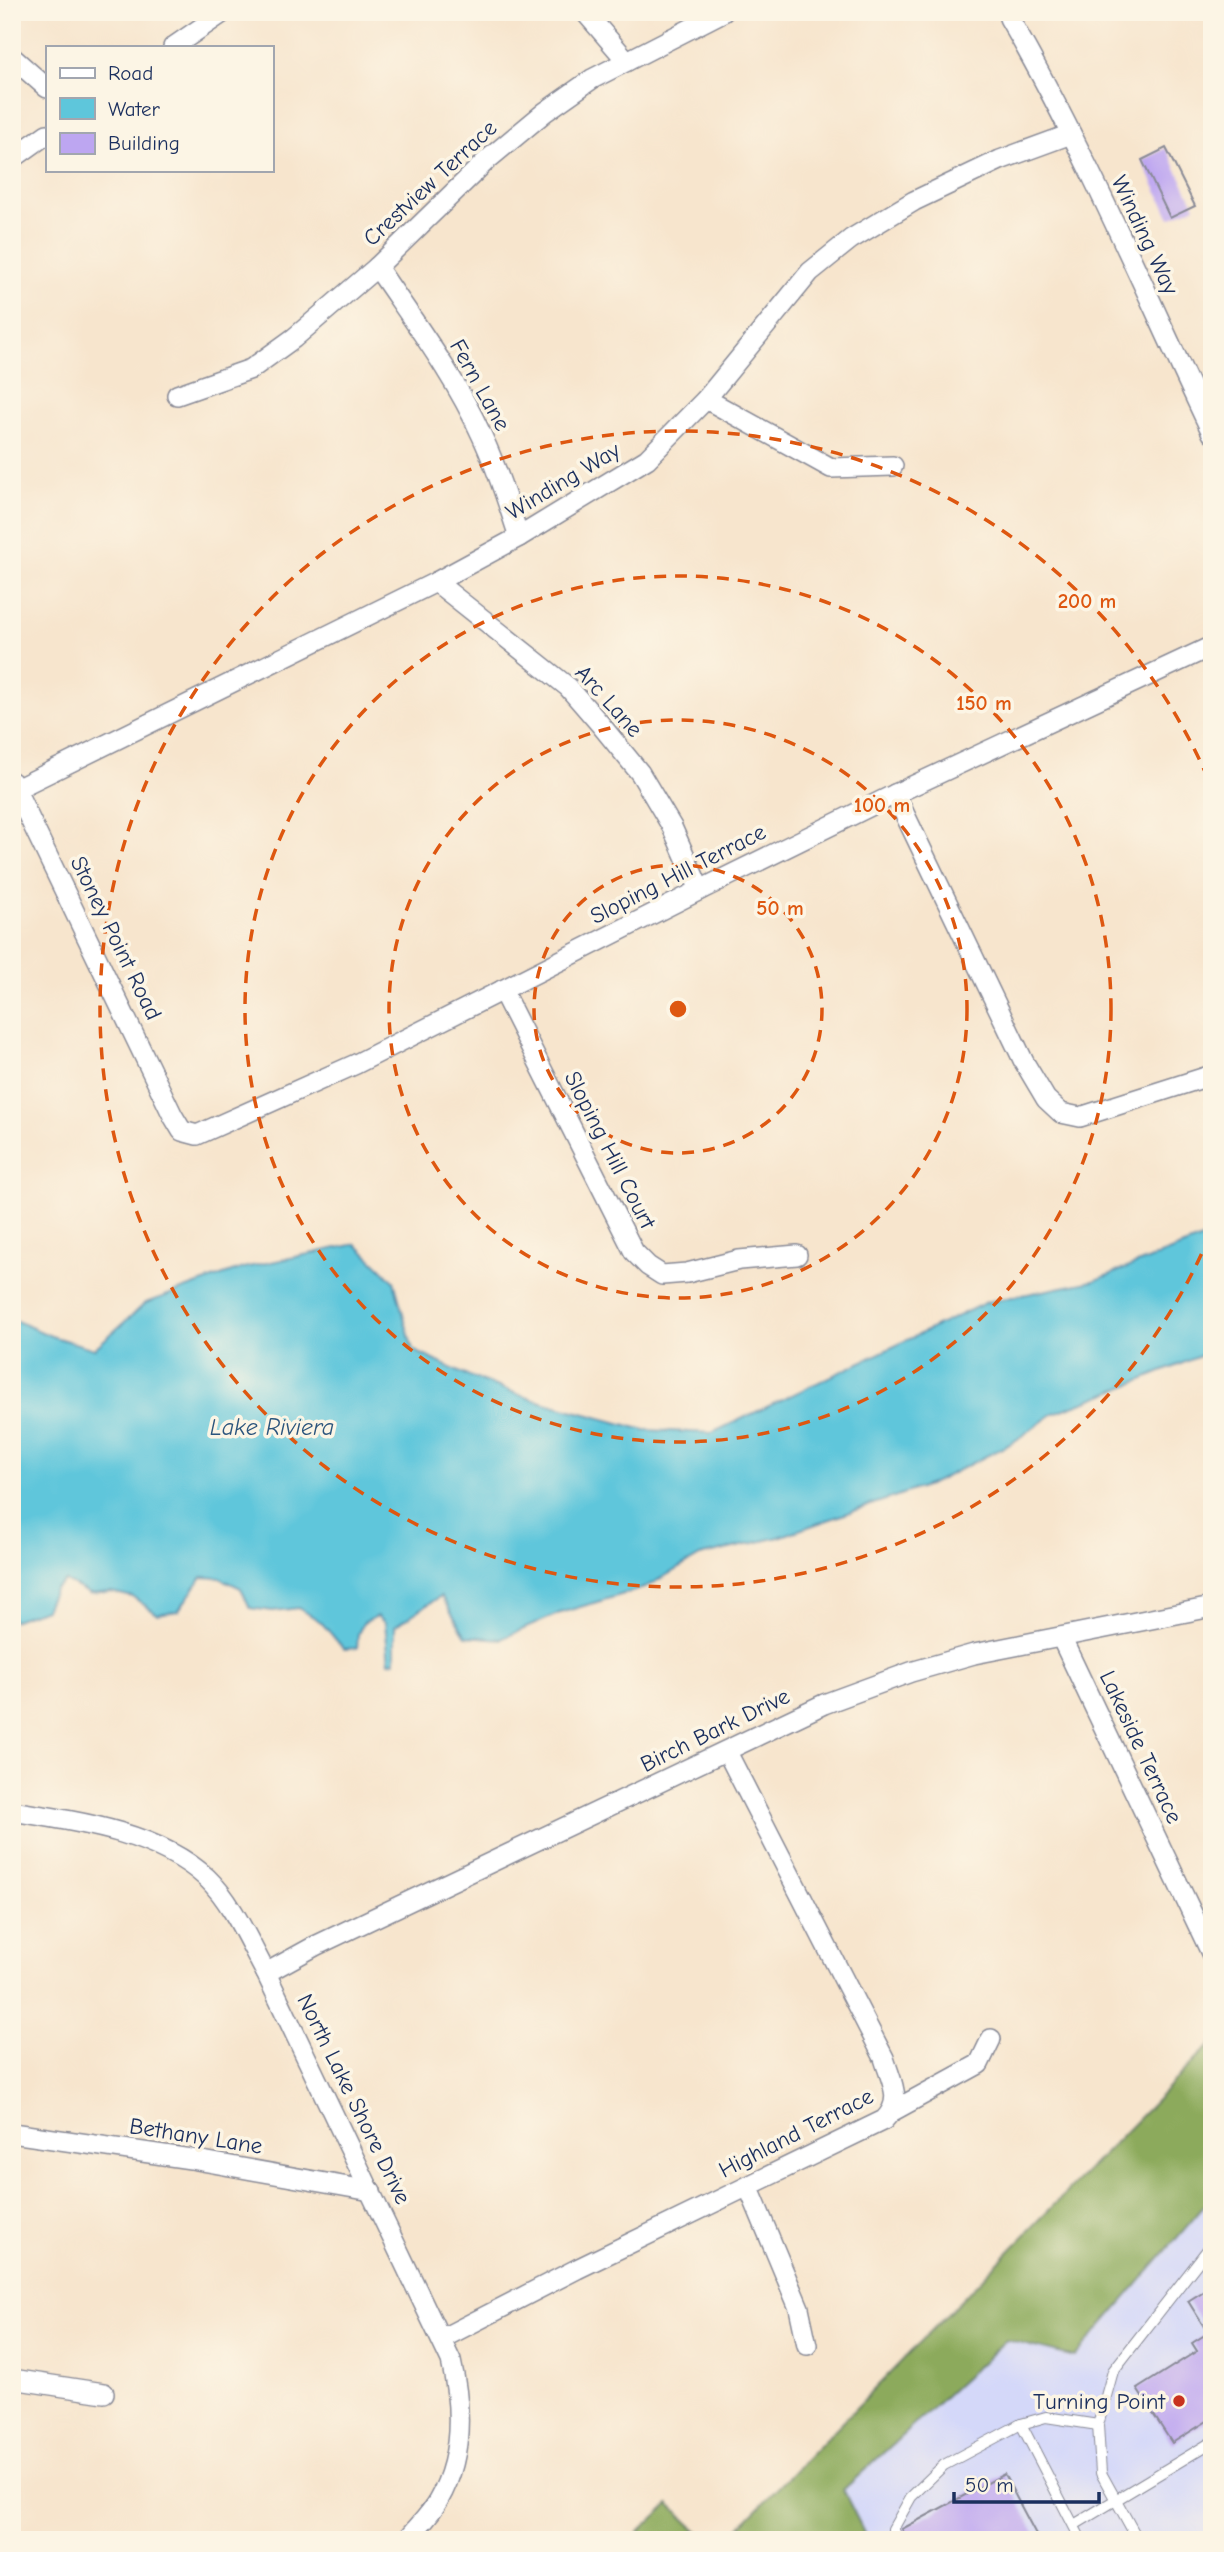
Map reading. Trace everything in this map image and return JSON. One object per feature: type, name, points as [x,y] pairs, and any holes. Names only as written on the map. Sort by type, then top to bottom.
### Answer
[{"type":"street","points":[[174,46],[224,12]]},
{"type":"street","points":[[585,12],[627,61]]},
{"type":"street","name":"Crestview Terrace","points":[[177,396],[251,369],[294,338],[376,267],[486,161],[545,112],[592,79],[723,12]]},
{"type":"street","name":"Winding Way","points":[[1009,18],[1038,68],[1212,433]]},
{"type":"street","points":[[12,57],[46,87]]},
{"type":"street","name":"Winding Way","points":[[14,785],[436,582],[519,537],[647,459],[706,399],[810,272],[851,239],[914,201],[1000,160],[1070,134]]},
{"type":"street","points":[[12,159],[46,135]]},
{"type":"street","name":"Fern Lane","points":[[376,267],[446,369],[482,434],[519,537]]},
{"type":"street","points":[[706,399],[831,468],[892,466]]},
{"type":"street","name":"Arc Lane","points":[[436,582],[568,687],[600,723],[640,773],[672,827],[699,890]]},
{"type":"street","name":"Sloping Hill Terrace","points":[[173,1116],[182,1131],[197,1135],[356,1064],[895,794],[1212,646]]},
{"type":"street","name":"Stoney Point Road","points":[[14,785],[173,1116]]},
{"type":"street","points":[[895,794],[1024,1062],[1046,1099],[1061,1113],[1080,1117],[1212,1075]]},
{"type":"street","name":"Sloping Hill Court","points":[[502,990],[634,1252],[648,1266],[662,1275],[687,1273],[739,1260],[797,1255]]},
{"type":"street","name":"Birch Bark Drive","points":[[266,1973],[315,1947],[824,1704],[911,1672],[974,1654],[1212,1607]]},
{"type":"street","name":"Lakeside Terrace","points":[[1061,1637],[1212,1955]]},
{"type":"street","name":"Highland Terrace","points":[[441,2339],[577,2269],[884,2120],[893,2111],[894,2093],[884,2058],[727,1752]]},
{"type":"street","name":"North Lake Shore Drive","points":[[12,1811],[64,1819],[131,1835],[178,1858],[207,1878],[234,1914],[266,1973],[451,2361],[459,2395],[456,2456],[438,2501],[407,2540]]},
{"type":"street","points":[[893,2111],[979,2064],[992,2039]]},
{"type":"street","name":"Bethany Lane","points":[[12,2133],[191,2159],[371,2191]]},
{"type":"street","points":[[748,2186],[799,2308],[807,2345]]},
{"type":"street","points":[[12,2379],[104,2393]]},
{"type":"lane","points":[[1138,2540],[1101,2473],[1098,2425],[1113,2371],[1212,2244]]},
{"type":"lane","points":[[899,2540],[893,2529],[911,2497],[944,2465],[1021,2424],[1046,2417],[1098,2425]]},
{"type":"lane","points":[[1021,2424],[1081,2540]]},
{"type":"lane","points":[[1074,2525],[1212,2442]]},
{"type":"shaded area","points":[[1212,2197],[1212,2540],[868,2540],[843,2490],[1006,2339],[1076,2357]]},
{"type":"green space","points":[[1212,2043],[1212,2197],[1075,2357],[1006,2340],[843,2490],[868,2540],[727,2540]]},
{"type":"green space","points":[[669,2504],[707,2540],[630,2540]]},
{"type":"water","name":"Lake Riviera","points":[[1212,1235],[1212,1351],[1054,1413],[1012,1443],[931,1484],[779,1537],[700,1556],[644,1588],[560,1613],[501,1639],[466,1636],[441,1596],[395,1626],[395,1661],[389,1662],[385,1623],[377,1616],[363,1623],[358,1634],[357,1648],[344,1649],[321,1622],[299,1608],[273,1611],[250,1608],[241,1588],[220,1578],[202,1577],[178,1611],[157,1614],[133,1597],[111,1592],[90,1594],[65,1581],[54,1590],[45,1609],[12,1621],[12,1319],[51,1336],[94,1349],[146,1303],[243,1268],[356,1244],[394,1281],[413,1350],[463,1374],[534,1400],[645,1430],[712,1433],[987,1302],[1093,1281]]},
{"type":"building","points":[[1166,148],[1195,206],[1170,218],[1142,160]]},
{"type":"building","points":[[1212,2286],[1212,2418],[1172,2443],[1137,2389],[1197,2351],[1192,2343],[1208,2333],[1188,2301]]},
{"type":"building","points":[[1004,2474],[1039,2540],[908,2540],[902,2529]]},
{"type":"place","name":"Turning Point","points":[[1179,2401]]}]
